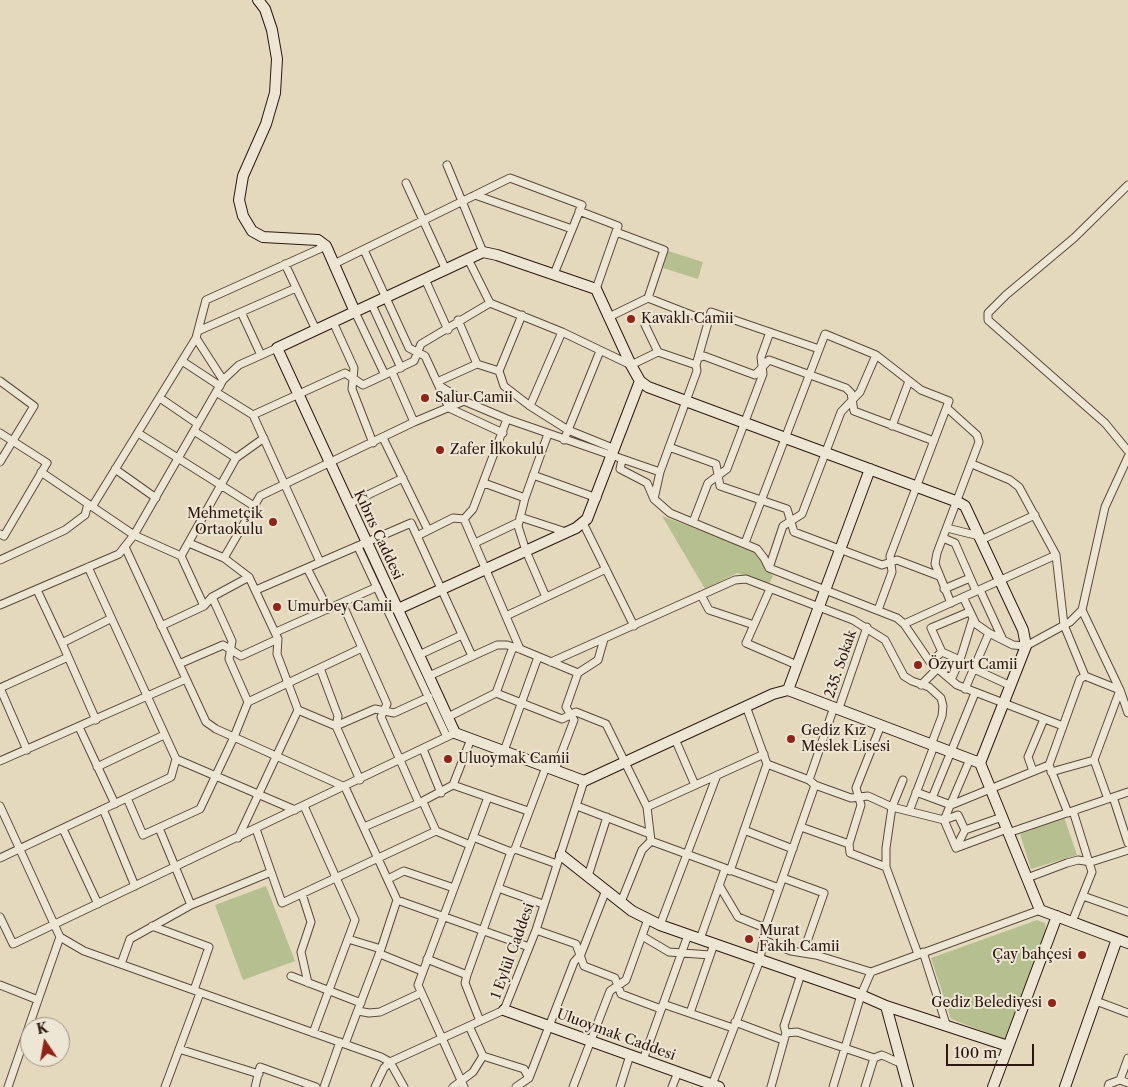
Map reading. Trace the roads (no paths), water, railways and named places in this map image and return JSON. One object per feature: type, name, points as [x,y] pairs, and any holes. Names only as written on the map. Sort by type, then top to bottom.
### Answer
[{"type":"street","points":[[258,0],[265,9],[272,30],[277,59],[275,92],[266,124],[243,176],[239,200],[243,216],[252,231],[263,237],[318,240],[326,246],[355,312],[414,422]]},
{"type":"street","points":[[446,165],[483,252]]},
{"type":"street","points":[[334,264],[510,178],[582,205],[554,274]]},
{"type":"street","points":[[406,183],[446,270]]},
{"type":"street","points":[[1128,185],[1074,238],[1006,295],[988,313],[988,320],[1104,423],[1128,451]]},
{"type":"street","points":[[475,194],[572,229]]},
{"type":"street","points":[[579,211],[618,226],[596,289],[640,381],[648,387],[966,506],[1023,630],[1026,646],[1003,704],[975,761],[950,804],[944,820],[956,848]]},
{"type":"street","points":[[609,317],[648,298],[664,250],[616,232]]},
{"type":"street","points":[[0,560],[65,530],[85,515],[160,398],[197,335],[206,300],[326,246]]},
{"type":"street","points":[[364,250],[409,348],[425,356],[448,408],[502,433]]},
{"type":"street","points":[[0,605],[119,554],[134,536],[220,386],[239,365],[483,252],[596,289]]},
{"type":"street","points":[[468,259],[490,303],[562,332],[631,365]]},
{"type":"street","points":[[285,264],[316,330]]},
{"type":"street","points":[[426,279],[448,330]]},
{"type":"street","points":[[197,335],[241,312],[296,288]]},
{"type":"street","points":[[648,298],[707,321]]},
{"type":"street","points":[[252,415],[345,373],[363,385],[388,374],[414,361],[421,344],[448,330],[458,320],[490,303]]},
{"type":"street","points":[[372,305],[400,368]]},
{"type":"street","points":[[241,312],[261,355]]},
{"type":"street","points":[[654,498],[660,472],[697,372],[697,362],[710,312],[819,349]]},
{"type":"street","points":[[522,315],[500,371],[504,386],[530,406],[568,430],[616,455],[620,469],[647,483],[654,498],[670,513],[756,549],[764,558],[769,568],[824,591],[878,610],[904,624],[936,669],[965,689],[1063,726]]},
{"type":"street","points":[[458,320],[477,364]]},
{"type":"street","points":[[333,322],[354,368],[352,389],[374,443]]},
{"type":"street","points":[[645,325],[658,352]]},
{"type":"street","points":[[530,406],[562,332]]},
{"type":"street","points":[[693,522],[708,483],[728,469],[763,374],[761,357],[770,332]]},
{"type":"street","points":[[745,543],[824,334],[876,355],[921,390],[949,401],[890,556],[892,572],[878,610]]},
{"type":"street","points":[[197,335],[220,386]]},
{"type":"street","name":"Kıbrıs Caddesi","points":[[277,348],[349,504],[363,545],[398,609],[448,717],[451,735]]},
{"type":"street","points":[[564,440],[600,351]]},
{"type":"street","points":[[631,365],[658,352],[697,362]]},
{"type":"street","points":[[769,568],[783,526],[802,514],[841,412],[860,392],[876,355]]},
{"type":"street","points":[[697,362],[704,356],[755,374],[769,360],[846,388],[850,393],[854,411],[934,441]]},
{"type":"street","points":[[182,361],[220,386],[252,415],[320,562]]},
{"type":"street","points":[[438,384],[477,364],[500,371]]},
{"type":"street","points":[[0,381],[34,406],[0,462]]},
{"type":"street","points":[[398,609],[526,551],[588,519],[616,455],[640,381]]},
{"type":"street","points":[[892,426],[909,381]]},
{"type":"street","points":[[438,384],[464,402],[564,440],[616,455],[660,472]]},
{"type":"street","points":[[160,398],[198,424]]},
{"type":"street","points":[[224,558],[260,496],[374,443],[414,422],[464,402]]},
{"type":"street","points":[[946,408],[977,435],[979,442],[935,564],[950,603]]},
{"type":"street","points":[[464,519],[473,509],[507,419]]},
{"type":"street","points":[[194,431],[236,458]]},
{"type":"street","points":[[0,433],[47,463],[4,536],[0,534]]},
{"type":"street","points":[[138,433],[254,506]]},
{"type":"street","points":[[546,597],[520,534],[519,519],[548,434]]},
{"type":"street","points":[[182,556],[236,458],[264,438]]},
{"type":"street","points":[[383,438],[428,530]]},
{"type":"street","points":[[669,448],[716,464],[720,486],[787,509],[794,532],[882,565],[897,560],[939,576]]},
{"type":"street","points":[[963,597],[976,624],[1013,645],[1026,646],[1064,625],[1082,610],[1105,508],[1128,457]]},
{"type":"street","points":[[972,464],[1010,480],[1019,487],[1056,555],[1064,625],[1085,676],[1120,690]]},
{"type":"street","points":[[115,469],[156,498]]},
{"type":"street","points":[[788,690],[870,469]]},
{"type":"street","points":[[42,472],[134,536],[182,556],[204,606]]},
{"type":"street","points":[[533,476],[597,498]]},
{"type":"street","points":[[349,504],[403,478]]},
{"type":"street","points":[[484,483],[525,498]]},
{"type":"street","points":[[947,528],[980,538],[1035,515]]},
{"type":"street","points":[[417,536],[454,518],[464,519]]},
{"type":"street","points":[[448,717],[496,693],[517,648],[506,616],[464,519]]},
{"type":"street","points":[[475,543],[519,519],[566,532]]},
{"type":"street","points":[[256,590],[411,523],[472,656]]},
{"type":"street","points":[[583,523],[634,626]]},
{"type":"street","points":[[943,538],[955,543],[970,578],[1003,640]]},
{"type":"street","points":[[189,543],[224,558],[250,577],[277,636],[277,654],[298,710],[336,726],[375,709],[394,713],[428,697]]},
{"type":"street","points":[[363,545],[377,587],[428,697],[451,735]]},
{"type":"street","points":[[124,547],[206,722],[234,737],[345,787],[398,900],[381,952],[358,1011],[342,1043],[324,1087]]},
{"type":"street","points":[[904,624],[1056,555]]},
{"type":"street","points":[[88,568],[146,698],[176,759],[257,796],[295,810]]},
{"type":"street","points":[[307,568],[328,609]]},
{"type":"street","points":[[506,616],[606,569]]},
{"type":"street","points":[[161,626],[204,606],[212,597],[250,577]]},
{"type":"street","points":[[944,589],[970,578]]},
{"type":"street","points":[[551,662],[741,579],[770,588],[867,627],[885,640],[904,676],[937,693],[943,706],[933,745],[910,809]]},
{"type":"street","points":[[179,664],[223,645],[241,656],[328,609],[377,587]]},
{"type":"street","points":[[770,588],[746,643],[797,665]]},
{"type":"street","points":[[36,590],[96,720]]},
{"type":"street","points":[[701,595],[709,610],[754,625]]},
{"type":"street","points":[[212,597],[232,641],[229,659],[248,702]]},
{"type":"street","points":[[342,602],[387,704],[381,717],[400,760],[436,831],[470,845]]},
{"type":"street","points":[[1082,610],[1120,690],[1128,713]]},
{"type":"street","points":[[960,660],[942,652],[932,628],[971,615]]},
{"type":"street","points":[[951,680],[960,660],[971,615]]},
{"type":"street","points":[[62,643],[110,618]]},
{"type":"street","name":"235. Sokak","points":[[712,1085],[760,960],[765,928],[793,849],[837,707],[867,627]]},
{"type":"street","points":[[965,689],[989,633]]},
{"type":"street","points":[[419,655],[462,635]]},
{"type":"street","points":[[480,1021],[465,983],[466,975],[528,811],[551,769],[574,720],[566,707],[578,673],[598,660],[604,640]]},
{"type":"street","points":[[429,676],[496,645],[517,648],[578,673]]},
{"type":"street","points":[[127,798],[143,836],[200,809],[216,778],[248,702],[362,648]]},
{"type":"street","points":[[930,662],[942,652]]},
{"type":"street","points":[[26,750],[0,688],[68,657]]},
{"type":"street","points":[[504,751],[538,657]]},
{"type":"street","points":[[320,668],[338,716],[336,726],[360,780]]},
{"type":"street","points":[[921,685],[936,669]]},
{"type":"street","points":[[974,669],[1011,686]]},
{"type":"street","points":[[1072,922],[1092,872],[1091,862],[1050,768],[1080,679],[1085,676]]},
{"type":"street","points":[[0,761],[186,679]]},
{"type":"street","points":[[0,917],[13,944],[451,735],[470,739],[584,781],[781,690],[788,690],[837,707],[975,761],[990,788],[1040,910]]},
{"type":"street","points":[[1120,690],[1094,760],[1128,842]]},
{"type":"street","points":[[496,693],[562,718],[576,712],[606,724],[647,807],[651,837],[642,850],[621,902]]},
{"type":"street","points":[[932,798],[975,693]]},
{"type":"street","points":[[700,939],[719,885],[744,830],[767,764],[746,706]]},
{"type":"street","points":[[238,838],[275,755],[298,710]]},
{"type":"street","points":[[1033,771],[1028,757],[1044,719]]},
{"type":"street","points":[[880,725],[856,788],[861,805],[848,844],[850,853],[886,867]]},
{"type":"street","points":[[79,727],[115,804]]},
{"type":"street","points":[[97,767],[164,736]]},
{"type":"street","points":[[364,827],[441,793],[453,785],[470,739]]},
{"type":"street","points":[[675,739],[695,785]]},
{"type":"street","points":[[422,749],[441,793]]},
{"type":"street","points":[[647,807],[764,754]]},
{"type":"street","points":[[0,858],[171,777],[176,759]]},
{"type":"street","points":[[916,792],[950,804],[1033,771],[1094,760]]},
{"type":"street","points":[[767,764],[851,798],[868,796],[892,807],[910,809],[944,820],[958,815],[965,830]]},
{"type":"street","points":[[660,925],[717,775]]},
{"type":"street","points":[[903,780],[892,807],[886,848],[886,867],[946,1024]]},
{"type":"street","name":"1 Eylül Caddesi","points":[[390,1062],[504,1010],[536,930],[543,904],[578,806],[584,781]]},
{"type":"street","points":[[453,785],[528,811]]},
{"type":"street","points":[[956,848],[1128,792]]},
{"type":"street","points":[[463,1085],[418,985],[488,797]]},
{"type":"street","points":[[0,806],[60,937],[84,951],[313,1032],[390,1062],[404,1087]]},
{"type":"street","points":[[304,806],[355,920],[313,1032]]},
{"type":"street","points":[[578,806],[651,837],[686,856],[779,888]]},
{"type":"street","points":[[103,810],[135,886]]},
{"type":"street","points":[[588,876],[607,817]]},
{"type":"street","points":[[956,848],[965,830],[1002,817]]},
{"type":"street","points":[[800,827],[848,844]]},
{"type":"street","points":[[159,828],[191,905]]},
{"type":"street","points":[[63,829],[98,904]]},
{"type":"street","points":[[256,829],[282,903],[436,831]]},
{"type":"street","points":[[744,830],[793,849]]},
{"type":"street","points":[[473,837],[513,850],[559,860],[588,876],[621,902],[660,925],[861,995],[886,1006],[946,1024],[1008,1046]]},
{"type":"street","points":[[1027,878],[1078,860],[1091,862],[1128,850]]},
{"type":"street","points":[[388,879],[404,871],[454,888]]},
{"type":"street","points":[[121,964],[130,939],[191,905],[271,872]]},
{"type":"street","points":[[783,878],[824,893],[803,952]]},
{"type":"street","points":[[719,885],[738,916],[765,928]]},
{"type":"street","points":[[498,888],[543,904]]},
{"type":"street","points":[[517,1087],[529,1078],[574,962],[581,954],[606,890]]},
{"type":"street","points":[[302,894],[311,922],[301,952],[308,983]]},
{"type":"street","points":[[1083,896],[1128,912]]},
{"type":"street","points":[[398,900],[529,947]]},
{"type":"street","points":[[763,940],[791,951],[803,952],[871,972],[1040,910],[1128,944]]},
{"type":"street","points":[[993,1087],[1057,916]]},
{"type":"street","points":[[573,1087],[610,991],[626,980],[648,919]]},
{"type":"street","points":[[152,926],[209,947],[197,992],[165,1087]]},
{"type":"street","points":[[536,930],[576,944],[584,966],[615,978],[621,994],[784,1037],[797,1032],[874,1058],[882,1055],[902,1064]]},
{"type":"street","points":[[644,1060],[688,935]]},
{"type":"street","points":[[642,936],[669,952],[710,956]]},
{"type":"street","points":[[8,1087],[60,937]]},
{"type":"street","points":[[348,939],[422,970]]},
{"type":"street","points":[[1065,1087],[1117,939]]},
{"type":"street","points":[[690,1013],[714,944]]},
{"type":"street","points":[[427,959],[466,975]]},
{"type":"street","points":[[833,1087],[861,995],[871,972]]},
{"type":"street","points":[[771,1087],[784,1037],[784,1026],[801,974]]},
{"type":"street","points":[[291,976],[361,1002]]},
{"type":"street","points":[[0,986],[38,1000]]},
{"type":"street","points":[[358,1011],[380,1012],[421,993]]},
{"type":"street","points":[[1096,1001],[1128,1013]]},
{"type":"street","points":[[886,1006],[908,1087]]},
{"type":"street","name":"Uluoymak Caddesi","points":[[504,1010],[712,1085]]},
{"type":"street","points":[[469,1026],[483,1056],[524,1070],[529,1078]]},
{"type":"street","points":[[179,1049],[259,1074]]},
{"type":"street","points":[[620,1087],[630,1055]]},
{"type":"street","points":[[453,1087],[463,1085],[483,1056]]},
{"type":"street","points":[[865,1087],[874,1058]]},
{"type":"street","points":[[1120,1080],[1128,1058]]},
{"type":"street","points":[[375,1087],[384,1068],[390,1062]]},
{"type":"street","points":[[255,1087],[260,1067],[316,1087]]},
{"type":"street","points":[[672,1087],[678,1072]]},
{"type":"street","points":[[1108,1087],[1109,1084],[1120,1080],[1128,1083]]},
{"type":"place","name":"Kavaklı Camii","points":[[631,319]]},
{"type":"place","name":"Salur Camii","points":[[425,398]]},
{"type":"place","name":"Zafer İlkokulu","points":[[440,450]]},
{"type":"place","name":"Mehmetçik Ortaokulu","points":[[273,522]]},
{"type":"place","name":"Umurbey Camii","points":[[277,607]]},
{"type":"place","name":"Özyurt Camii","points":[[918,665]]},
{"type":"place","name":"Gediz Kız Meslek Lisesi","points":[[791,739]]},
{"type":"place","name":"Uluoymak Camii","points":[[448,759]]},
{"type":"place","name":"Murat Fakih Camii","points":[[749,939]]},
{"type":"place","name":"Çay bahçesi","points":[[1082,955]]},
{"type":"place","name":"Gediz Belediyesi","points":[[1052,1003]]}]
